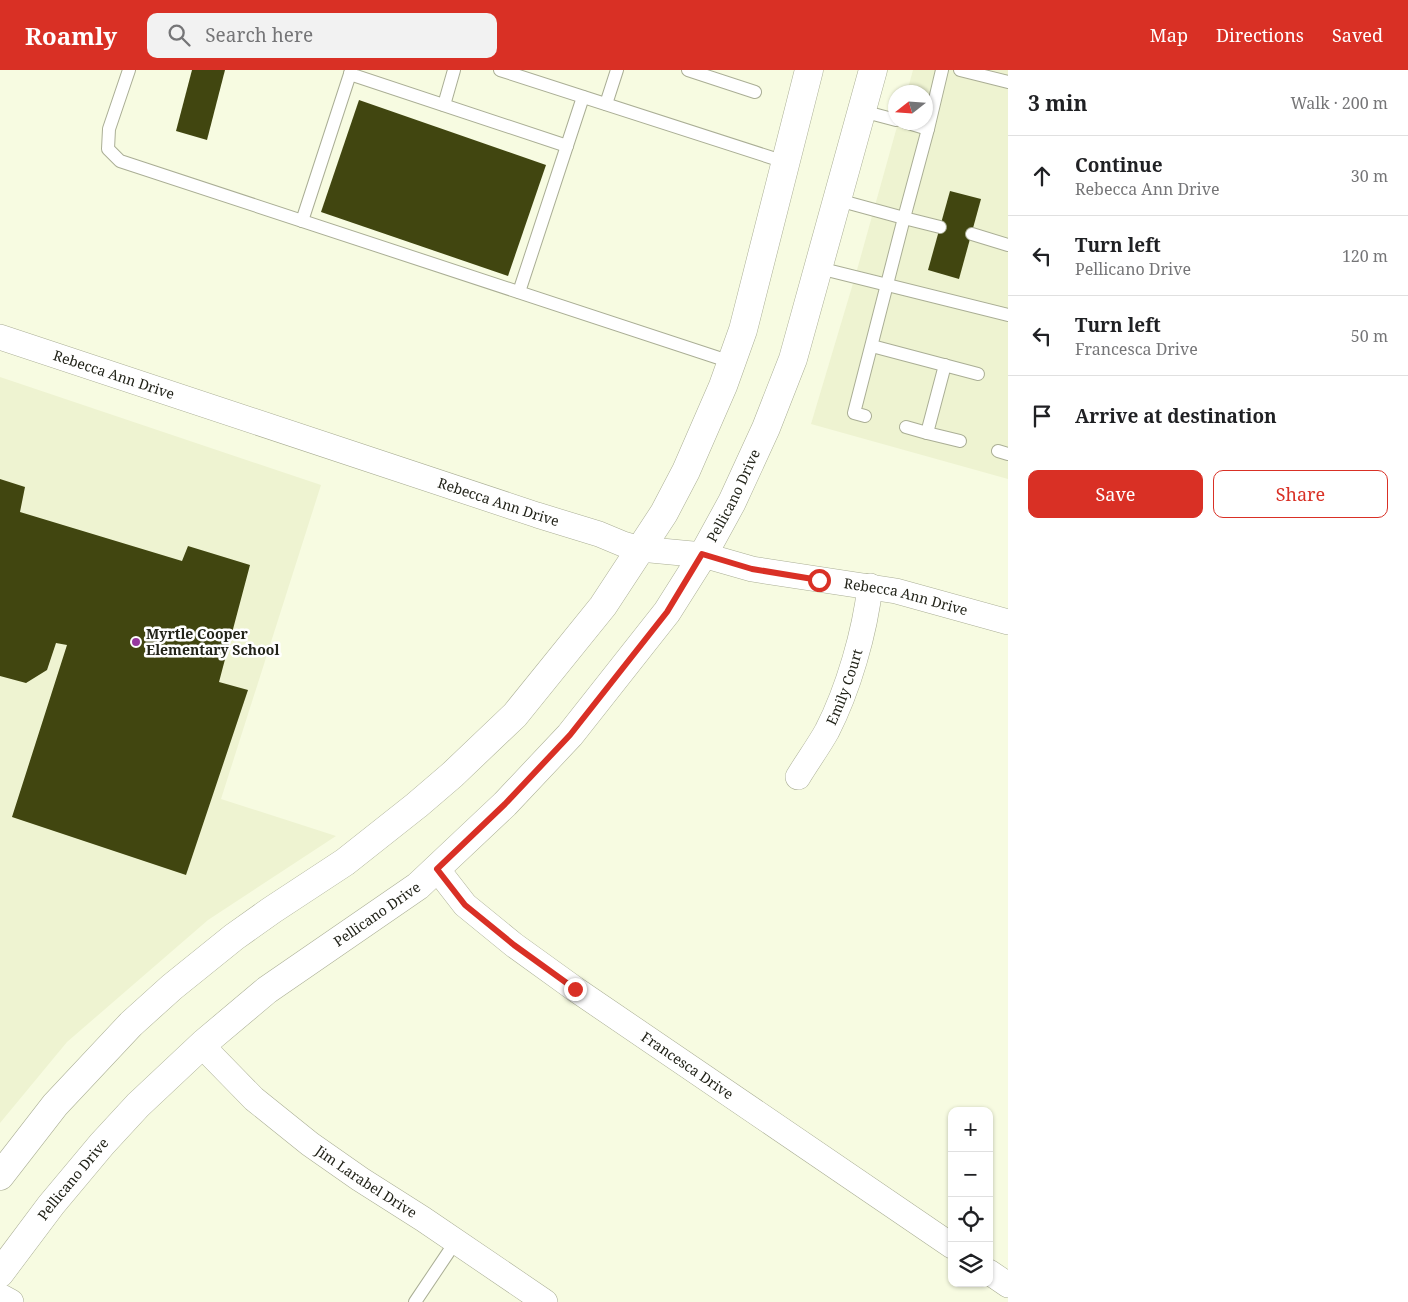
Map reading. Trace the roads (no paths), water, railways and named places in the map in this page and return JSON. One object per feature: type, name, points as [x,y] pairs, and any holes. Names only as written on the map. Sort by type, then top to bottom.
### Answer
[{"type":"main road","points":[[0,1176],[55,1106],[131,1024],[172,987],[234,937],[345,862],[417,805],[515,715],[603,606],[664,513],[686,471],[723,386],[743,330],[809,70]]},
{"type":"main road","name":"Pellicano Drive","points":[[0,1273],[50,1205],[138,1104],[204,1042],[267,990],[396,902],[437,869],[505,804],[570,735],[667,612],[732,502],[766,428],[793,359],[873,70]]},
{"type":"street","name":"Rebecca Ann Drive","points":[[0,337],[640,549],[702,554],[752,569],[896,591],[1008,622]]},
{"type":"street","name":"Emily Court","points":[[798,777],[826,733],[835,714],[856,654],[870,586]]},
{"type":"street","name":"Francesca Drive","points":[[437,869],[465,905],[514,945],[575,989],[948,1243]]},
{"type":"street","name":"Jim Larabel Drive","points":[[204,1042],[212,1056],[254,1099],[310,1144],[545,1302]]},
{"type":"street","points":[[993,1275],[1008,1285]]},
{"type":"street","points":[[0,1296],[11,1302]]},
{"type":"lane","points":[[129,70],[109,129],[108,149],[120,161],[731,362]]},
{"type":"lane","points":[[444,105],[454,70]]},
{"type":"lane","points":[[500,70],[785,162]]},
{"type":"lane","points":[[606,104],[617,70]]},
{"type":"lane","points":[[688,70],[756,92]]},
{"type":"lane","points":[[933,107],[942,70]]},
{"type":"lane","points":[[960,70],[983,73],[1008,82]]},
{"type":"lane","points":[[302,221],[350,72],[567,146]]},
{"type":"lane","points":[[519,292],[583,97]]},
{"type":"lane","points":[[862,111],[888,118]]},
{"type":"lane","points":[[865,416],[854,413],[927,130]]},
{"type":"lane","points":[[838,200],[940,227]]},
{"type":"lane","points":[[972,234],[1008,245]]},
{"type":"lane","points":[[819,268],[1008,315]]},
{"type":"lane","points":[[872,346],[978,374]]},
{"type":"lane","points":[[927,432],[945,365]]},
{"type":"lane","points":[[906,427],[960,441]]},
{"type":"lane","points":[[415,1302],[456,1241]]},
{"type":"place","name":"Myrtle Cooper Elementary School","points":[[136,642]]}]
